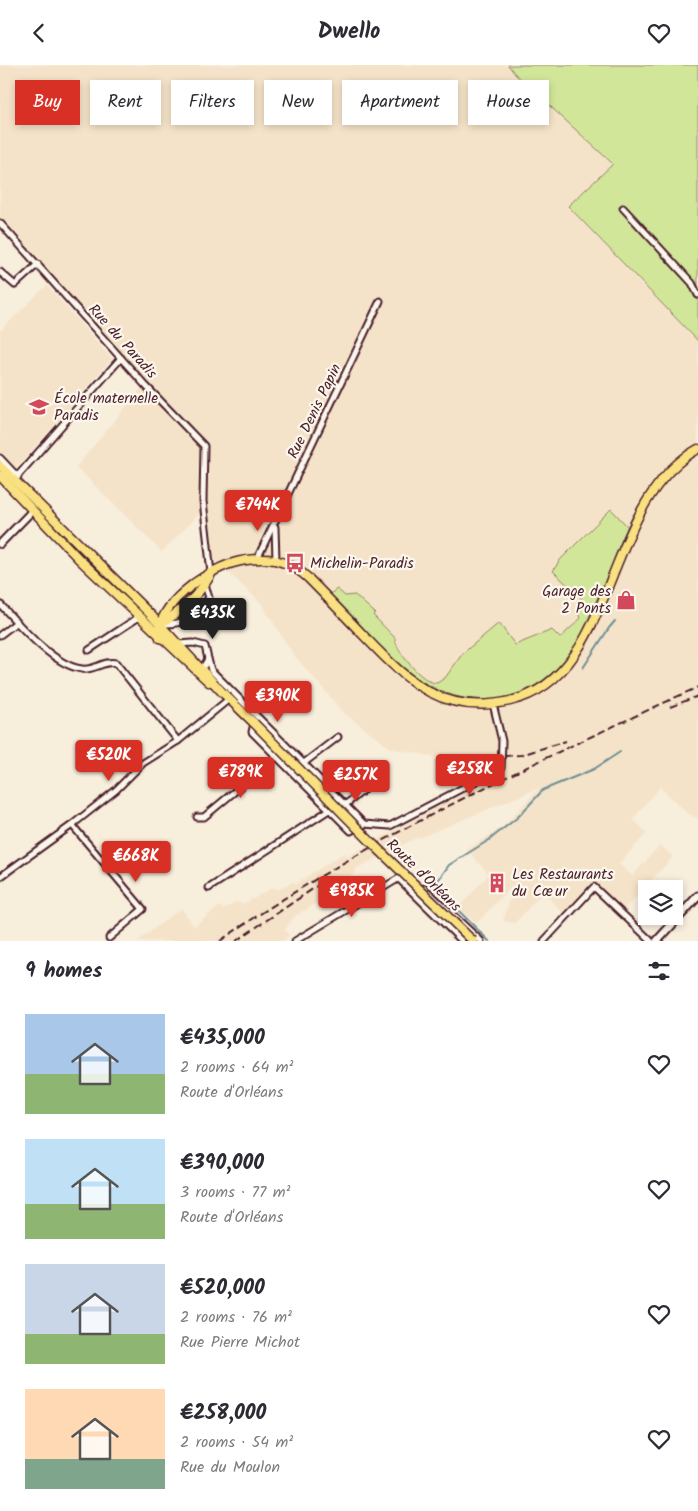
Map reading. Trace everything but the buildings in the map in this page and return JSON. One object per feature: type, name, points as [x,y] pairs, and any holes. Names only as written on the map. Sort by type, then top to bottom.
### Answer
[{"type":"main road","points":[[160,638],[160,624],[166,610],[200,578],[221,568],[254,559],[276,560],[295,568],[308,578],[395,668],[419,687],[455,702],[493,704],[514,700],[537,691],[558,677],[570,664],[584,641],[649,495],[672,467],[698,449]]},
{"type":"main road","name":"Route d'Orléans","points":[[0,466],[16,478],[35,501],[160,624],[226,696]]},
{"type":"main road","name":"Route d'Orléans","points":[[0,476],[79,559],[160,638],[254,723],[472,941]]},
{"type":"main road","points":[[32,511],[35,501]]},
{"type":"main road","name":"Route d'Orléans","points":[[32,511],[41,513],[64,536],[102,566]]},
{"type":"main road","name":"Route d'Orléans","points":[[79,559],[106,576],[146,616],[160,624]]},
{"type":"main road","points":[[160,624],[173,617],[206,584],[211,574]]},
{"type":"main road","points":[[657,941],[698,896]]},
{"type":"street","points":[[624,208],[692,283],[698,295]]},
{"type":"street","name":"Rue du Paradis","points":[[0,223],[121,358],[204,446],[204,501],[211,574]]},
{"type":"street","points":[[0,272],[15,285],[38,265]]},
{"type":"street","name":"Rue Denis Papin","points":[[254,559],[278,514],[380,301]]},
{"type":"street","points":[[0,458],[16,478],[121,358]]},
{"type":"street","points":[[0,544],[32,511]]},
{"type":"street","points":[[276,560],[273,532],[278,514]]},
{"type":"street","points":[[160,624],[175,625],[186,622],[209,598],[206,584]]},
{"type":"street","points":[[0,604],[39,643],[71,666],[86,670],[109,661],[116,663],[178,741]]},
{"type":"street","points":[[89,651],[139,617]]},
{"type":"street","points":[[0,635],[17,622]]},
{"type":"street","points":[[178,644],[203,645],[208,650],[211,671],[364,824],[390,826],[501,768],[502,741],[493,704]]},
{"type":"street","points":[[202,669],[208,659]]},
{"type":"street","points":[[0,877],[72,825],[116,790],[143,763],[178,741],[226,696]]},
{"type":"street","name":"Route d'Orléans","points":[[254,723],[252,732],[350,831],[364,824]]},
{"type":"street","points":[[304,763],[338,737]]},
{"type":"street","points":[[197,817],[204,817],[276,757]]},
{"type":"street","points":[[345,805],[380,777]]},
{"type":"street","points":[[209,888],[329,810]]},
{"type":"street","points":[[72,825],[143,909],[109,938]]},
{"type":"street","points":[[295,941],[407,873],[481,941]]},
{"type":"street","points":[[399,879],[462,941]]},
{"type":"street","points":[[544,941],[594,887],[651,941]]},
{"type":"shaded area","points":[[0,65],[508,65],[522,80],[468,80],[468,125],[549,125],[549,105],[613,164],[568,207],[698,341],[698,819],[687,813],[660,787],[633,819],[647,833],[619,864],[632,876],[660,845],[673,857],[652,880],[638,880],[638,895],[621,913],[595,888],[567,917],[543,892],[515,923],[503,921],[512,886],[477,923],[458,908],[489,874],[467,850],[504,826],[539,788],[418,837],[357,868],[355,873],[333,886],[332,893],[294,917],[285,930],[289,936],[282,941],[138,941],[181,908],[194,926],[220,906],[223,910],[237,901],[240,904],[247,902],[274,887],[277,890],[293,882],[295,884],[344,853],[347,857],[506,768],[470,764],[390,748],[343,712],[293,654],[261,603],[213,558],[199,514],[162,552],[76,467],[145,384],[0,223]]},
{"type":"shaded area","points":[[47,285],[112,359],[15,470],[0,455],[0,331]]},
{"type":"green space","points":[[508,65],[698,65],[698,341],[568,206],[613,164],[549,105],[549,80],[522,80]]},
{"type":"green space","points":[[611,509],[628,527],[578,643],[568,659],[549,678],[517,695],[479,700],[453,695],[430,686],[387,654],[330,594],[337,589],[345,596],[355,595],[375,613],[373,615],[395,638],[400,650],[411,665],[425,678],[437,683],[445,678],[463,653],[499,623],[515,645],[552,630],[560,638],[581,618],[576,612],[582,603],[581,598],[553,571],[560,560]]},
{"type":"waterway","points":[[583,668],[615,621]]},
{"type":"waterway","points":[[489,941],[434,886],[449,865],[489,840],[518,817],[543,790],[594,769],[620,752]]},
{"type":"railway","points":[[220,941],[334,868],[393,835],[514,773],[698,687]]},
{"type":"railway","points":[[670,707],[698,696]]},
{"type":"railway","points":[[504,756],[521,755],[566,741]]},
{"type":"railway","points":[[236,941],[323,882]]},
{"type":"place","name":"École maternelle Paradis","points":[[39,407]]},
{"type":"place","name":"Michelin-Paradis","points":[[295,563]]},
{"type":"place","name":"Garage des 2 Ponts","points":[[626,600]]},
{"type":"place","name":"Les Restaurants du Cœur","points":[[497,883]]}]
